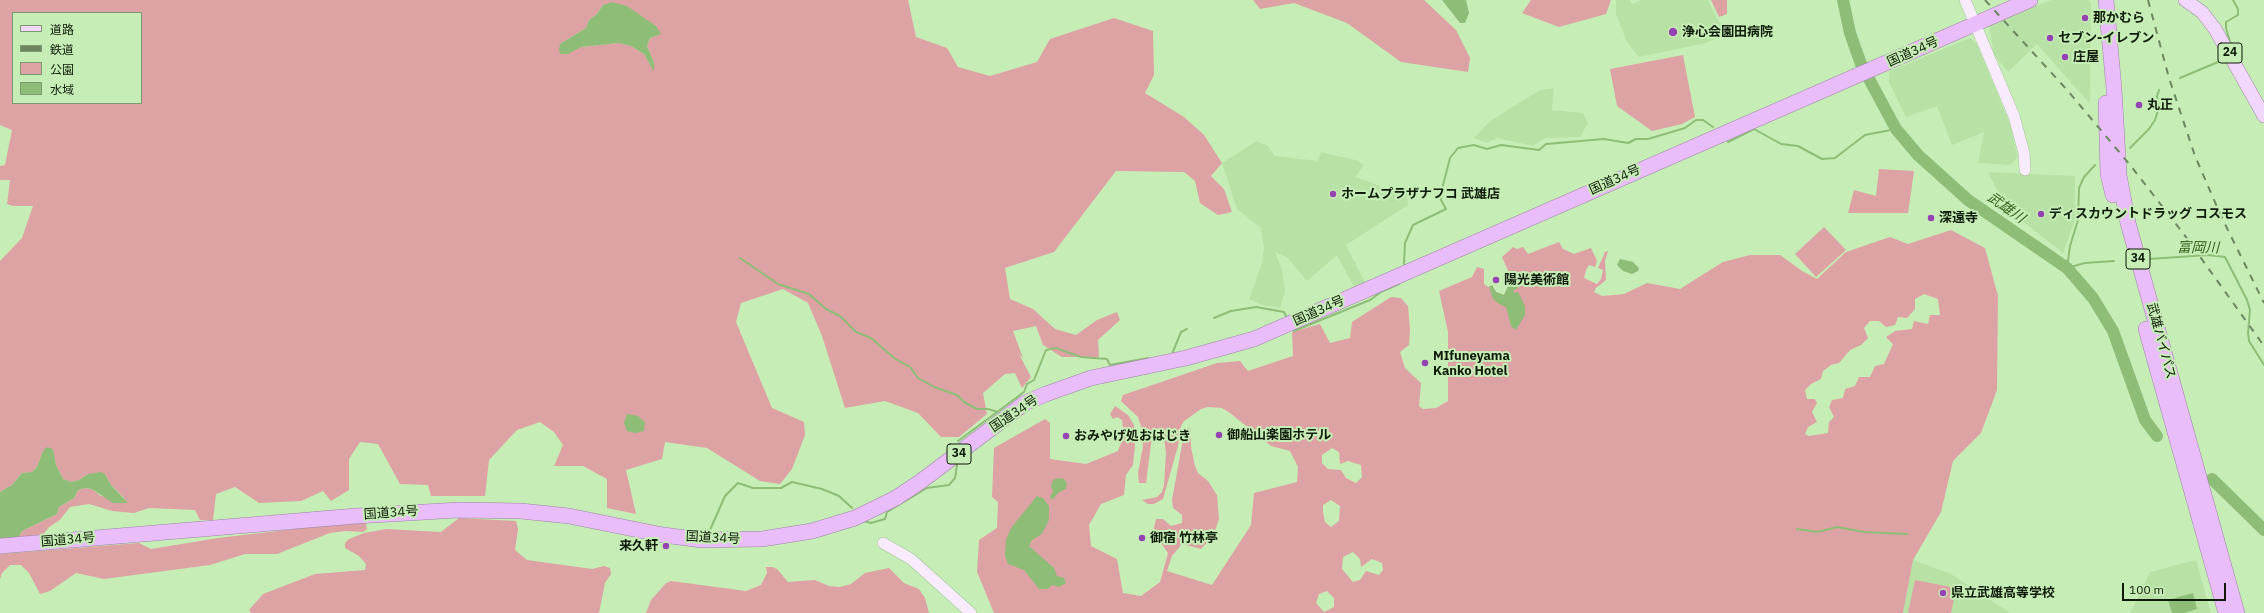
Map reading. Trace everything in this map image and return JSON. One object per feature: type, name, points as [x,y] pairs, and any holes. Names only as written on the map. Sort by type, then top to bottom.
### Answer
[{"type":"highway","name":"国道34号","points":[[0,546],[348,516],[459,510],[520,511],[569,516],[663,535],[702,540],[762,539],[812,531],[855,518],[896,498],[927,478],[1026,404],[1046,394],[1091,378],[1192,357],[1254,339],[2030,0]]},
{"type":"highway","name":"武雄バイパス","points":[[2105,2],[2114,89],[2119,175],[2128,223],[2237,613]]},
{"type":"highway","name":"武雄バイパス","points":[[2111,65],[2106,92],[2108,174],[2133,282],[2226,613]]},
{"type":"main road","name":"24","points":[[2185,0],[2202,12],[2215,28],[2264,116]]},
{"type":"street","points":[[1965,0],[2014,116],[2024,153],[2025,170]]},
{"type":"street","points":[[883,543],[912,559],[971,613]]},
{"type":"shaded area","name":"浄心会園田病院","points":[[1616,0],[1630,0],[1632,4],[1642,0],[1708,0],[1719,22],[1727,27],[1719,37],[1706,43],[1639,57],[1627,42],[1616,14]]},
{"type":"shaded area","points":[[2051,0],[2087,0],[2091,3],[2090,104],[2037,44],[2008,72],[1994,55],[1989,25]]},
{"type":"shaded area","points":[[1970,38],[1977,44],[2009,122],[2017,154],[2017,158],[2010,165],[1978,163],[1984,132],[1952,145],[1937,106],[1906,117],[1889,82],[1890,71]]},
{"type":"shaded area","points":[[1554,88],[1552,110],[1583,113],[1588,123],[1580,137],[1545,138],[1533,146],[1497,138],[1487,143],[1474,138],[1490,121],[1540,90]]},
{"type":"shaded area","points":[[1257,141],[1268,146],[1275,156],[1318,161],[1321,152],[1355,160],[1364,165],[1355,177],[1391,190],[1406,189],[1408,205],[1346,245],[1365,282],[1354,287],[1337,255],[1307,281],[1287,257],[1275,252],[1282,270],[1285,291],[1280,308],[1263,305],[1249,299],[1262,263],[1264,248],[1261,228],[1237,209],[1222,163]]},
{"type":"shaded area","points":[[1988,172],[2075,176],[2075,220],[2063,253],[2007,209]]},
{"type":"shaded area","name":"県立武雄高等学校","points":[[1913,560],[1951,574],[2010,613],[1903,613]]},
{"type":"shaded area","points":[[2196,560],[2211,613],[2130,613],[2150,572]]},
{"type":"green space","points":[[0,0],[908,0],[916,37],[947,48],[958,67],[990,76],[1037,62],[1050,39],[1114,18],[1153,31],[1154,75],[1145,93],[1184,117],[1204,135],[1222,163],[1211,176],[1224,189],[1232,212],[1218,215],[1200,203],[1195,181],[1184,172],[1116,171],[1054,252],[1005,268],[1010,299],[1033,309],[1055,329],[1076,335],[1097,320],[1117,312],[1120,320],[1098,340],[1099,357],[1062,357],[1043,345],[1036,326],[1013,331],[1023,358],[1019,354],[1031,377],[1022,388],[1015,373],[1005,374],[983,393],[987,414],[959,437],[941,437],[918,413],[885,401],[845,408],[822,336],[808,303],[783,289],[741,303],[736,322],[772,408],[804,422],[805,435],[792,469],[780,484],[760,481],[707,448],[665,442],[662,459],[626,470],[636,514],[607,508],[607,479],[583,466],[554,466],[563,445],[554,432],[540,422],[517,430],[489,460],[485,496],[431,496],[428,485],[400,484],[378,444],[360,442],[349,459],[349,490],[331,501],[323,491],[301,501],[259,503],[235,487],[216,494],[213,520],[200,520],[195,510],[149,508],[134,513],[112,511],[89,504],[70,507],[60,520],[49,527],[42,536],[17,539],[22,531],[57,514],[59,507],[74,498],[78,490],[85,488],[92,489],[101,496],[125,499],[111,485],[105,474],[88,474],[79,480],[71,482],[63,479],[56,465],[53,450],[43,451],[37,467],[32,472],[22,473],[12,485],[0,492],[0,261],[22,238],[33,206],[13,206],[7,204],[10,180],[0,180],[0,166],[5,165],[12,130],[0,125]],"holes":[[[603,5],[660,34],[650,38],[647,46],[654,63],[654,71],[644,54],[631,46],[619,43],[581,47],[560,44],[586,28],[589,20],[597,14]]]},
{"type":"green space","points":[[1253,0],[1424,0],[1456,30],[1470,58],[1468,72],[1401,62],[1347,23],[1294,3],[1260,9]]},
{"type":"green space","points":[[1531,0],[1611,0],[1606,14],[1559,27],[1522,13]]},
{"type":"green space","points":[[1711,0],[1727,0],[1727,14],[1719,17]]},
{"type":"green space","points":[[1683,55],[1695,117],[1682,124],[1652,131],[1617,106],[1610,69]]},
{"type":"green space","points":[[1879,169],[1914,171],[1908,213],[1848,213],[1854,190],[1876,196]]},
{"type":"green space","points":[[1824,227],[1846,250],[1816,277],[1795,254]]},
{"type":"green space","points":[[1951,230],[1985,248],[1998,296],[1997,390],[1981,433],[1953,461],[1941,512],[1913,560],[1903,613],[994,613],[977,572],[979,540],[997,528],[998,502],[992,497],[994,448],[1045,419],[1050,423],[1050,459],[1086,464],[1118,451],[1124,435],[1122,420],[1117,417],[1113,419],[1110,414],[1115,406],[1128,415],[1134,425],[1135,446],[1133,465],[1126,475],[1124,495],[1101,504],[1089,525],[1091,546],[1117,559],[1123,593],[1141,596],[1160,582],[1168,553],[1153,532],[1156,519],[1163,519],[1171,526],[1182,523],[1182,515],[1173,508],[1172,500],[1183,439],[1185,431],[1190,427],[1191,447],[1195,466],[1198,473],[1208,481],[1217,495],[1219,519],[1213,536],[1201,549],[1182,544],[1172,556],[1167,571],[1212,585],[1251,525],[1254,493],[1297,482],[1298,467],[1290,451],[1271,446],[1222,408],[1208,407],[1201,409],[1184,421],[1181,426],[1178,446],[1163,499],[1154,504],[1148,504],[1142,500],[1157,497],[1162,492],[1164,485],[1166,453],[1164,437],[1158,429],[1153,429],[1146,483],[1139,483],[1138,473],[1143,446],[1141,426],[1138,417],[1121,401],[1123,395],[1217,363],[1240,361],[1248,371],[1293,356],[1292,332],[1320,324],[1330,343],[1350,338],[1352,322],[1391,297],[1401,298],[1408,306],[1410,330],[1409,345],[1400,352],[1405,368],[1421,383],[1419,406],[1423,409],[1436,408],[1448,401],[1448,332],[1439,291],[1472,277],[1477,267],[1484,269],[1484,284],[1488,287],[1492,285],[1496,292],[1504,295],[1509,284],[1506,278],[1509,273],[1502,257],[1513,247],[1517,249],[1523,247],[1528,254],[1559,242],[1563,249],[1574,254],[1591,248],[1597,261],[1595,267],[1589,265],[1584,278],[1597,284],[1601,279],[1603,270],[1598,268],[1605,252],[1608,251],[1605,261],[1606,280],[1596,288],[1594,292],[1602,296],[1624,294],[1647,283],[1680,289],[1723,262],[1750,255],[1780,255],[1802,271],[1817,279],[1846,252],[1890,237],[1908,244]],"holes":[[[1924,294],[1938,299],[1940,315],[1930,315],[1928,324],[1914,321],[1912,329],[1895,331],[1886,337],[1893,344],[1884,364],[1875,366],[1870,377],[1859,377],[1855,386],[1845,389],[1843,398],[1832,400],[1829,407],[1834,417],[1829,422],[1828,433],[1809,436],[1805,434],[1808,427],[1817,422],[1812,412],[1817,403],[1815,399],[1807,399],[1805,390],[1811,384],[1821,379],[1823,371],[1831,365],[1839,363],[1850,350],[1861,345],[1868,338],[1864,328],[1870,321],[1879,321],[1886,327],[1895,325],[1898,317],[1907,318],[1915,309],[1915,299]],[[1332,448],[1339,452],[1340,464],[1348,461],[1361,465],[1362,477],[1356,483],[1346,478],[1341,470],[1328,469],[1322,463],[1322,455]],[[1331,500],[1340,506],[1339,521],[1331,527],[1325,522],[1323,505]],[[1353,552],[1360,559],[1361,567],[1372,559],[1382,563],[1383,570],[1379,575],[1366,571],[1360,580],[1353,582],[1342,569],[1343,557]],[[1327,591],[1334,598],[1334,607],[1324,612],[1316,603],[1319,594]]]},
{"type":"green space","points":[[459,518],[516,521],[518,529],[515,550],[527,560],[592,569],[604,566],[610,568],[611,574],[605,583],[599,613],[251,613],[249,610],[263,594],[315,574],[365,570],[366,564],[359,556],[345,548],[345,543],[349,539],[364,533],[386,529],[441,532]]},
{"type":"green space","points":[[362,521],[366,524],[367,529],[363,532],[346,531],[330,533],[277,554],[245,554],[210,565],[104,579],[76,573],[50,591],[40,594],[29,573],[21,565],[10,565],[2,573],[0,579],[0,554],[139,543],[151,549],[218,538]]},
{"type":"green space","points":[[766,567],[777,569],[788,582],[815,580],[829,586],[840,587],[851,584],[865,573],[889,568],[904,583],[919,589],[925,598],[929,613],[646,613],[651,600],[666,583],[671,581],[746,591],[761,585],[767,573]]},
{"type":"green space","points":[[1915,580],[1956,588],[1951,613],[1908,613]]},
{"type":"water","points":[[1442,0],[1466,0],[1469,13],[1465,23],[1460,23]]},
{"type":"water","points":[[612,2],[627,6],[656,26],[661,34],[650,38],[647,46],[654,63],[654,72],[644,54],[631,46],[619,43],[581,47],[568,54],[561,54],[559,51],[560,44],[586,28],[589,20],[597,14],[603,5]]},
{"type":"water","points":[[1620,259],[1633,262],[1639,268],[1638,271],[1632,274],[1623,271],[1617,265]]},
{"type":"water","points":[[1512,272],[1516,274],[1515,280],[1518,288],[1514,290],[1513,293],[1518,292],[1525,306],[1525,315],[1516,330],[1511,326],[1506,307],[1493,299],[1489,287],[1492,285],[1496,292],[1504,295],[1509,284],[1506,278],[1509,273]]},
{"type":"water","points":[[627,414],[638,416],[645,422],[644,431],[635,433],[627,431],[624,423]]},
{"type":"water","points":[[47,447],[53,449],[56,465],[63,479],[71,482],[79,480],[88,474],[101,472],[105,474],[111,485],[128,503],[113,503],[92,489],[85,488],[78,490],[74,498],[59,507],[57,514],[22,531],[17,539],[0,539],[0,492],[12,485],[22,473],[32,472],[37,467],[43,451]]},
{"type":"water","points":[[1058,478],[1064,479],[1067,483],[1066,489],[1058,493],[1052,500],[1050,497],[1053,491],[1051,486],[1053,480]]},
{"type":"water","points":[[1037,496],[1043,498],[1049,506],[1049,520],[1042,534],[1032,540],[1029,546],[1054,568],[1057,576],[1064,578],[1066,583],[1059,587],[1052,585],[1048,589],[1039,589],[1024,570],[1008,564],[1005,556],[1006,540],[1011,528]]},
{"type":"water","points":[[2193,593],[2197,609],[2184,613],[2172,613],[2168,600]]},
{"type":"waterway","name":"武雄川","points":[[1843,0],[1850,33],[1861,64],[1896,129],[1918,155],[1968,200],[2067,268],[2093,298],[2113,331],[2145,420],[2157,436]]},
{"type":"waterway","points":[[2231,45],[2226,28],[2226,22],[2238,15],[2238,9],[2233,0]]},
{"type":"waterway","points":[[2180,78],[2218,62],[2224,56]]},
{"type":"waterway","points":[[2130,148],[2149,129],[2155,120],[2159,107],[2157,96],[2159,90]]},
{"type":"waterway","points":[[1404,264],[1405,243],[1413,225],[1446,209],[1441,200],[1442,189],[1450,158],[1458,148],[1474,145],[1487,149],[1501,145],[1539,150],[1546,144],[1604,139],[1628,143],[1636,139],[1648,139],[1685,128],[1696,120],[1703,120],[1713,127]]},
{"type":"waterway","points":[[1728,142],[1754,129],[1781,144],[1798,146],[1822,159],[1835,158],[1865,135],[1896,129]]},
{"type":"waterway","points":[[2095,165],[2084,177],[2079,188],[2078,220],[2070,246],[2067,268],[2085,263],[2114,261]]},
{"type":"waterway","name":"富岡川","points":[[2149,259],[2208,255],[2225,257],[2247,300],[2250,310],[2248,333],[2249,341],[2264,365]]},
{"type":"waterway","points":[[740,258],[778,284],[809,294],[826,309],[840,316],[856,332],[871,338],[894,358],[910,367],[918,378],[934,387],[957,395],[964,402],[977,409],[988,409],[998,412]]},
{"type":"waterway","points":[[1294,331],[1370,300],[1381,292],[1399,284]]},
{"type":"waterway","points":[[1214,318],[1231,311],[1256,307],[1284,312],[1287,318]]},
{"type":"waterway","points":[[1172,354],[1181,332],[1187,329]]},
{"type":"waterway","points":[[958,441],[1024,392],[1027,384],[1034,380],[1046,350],[1056,348],[1081,357],[1107,359],[1110,365],[1148,358]]},
{"type":"waterway","points":[[864,521],[871,523],[885,519],[887,512],[927,488],[949,485],[955,478],[957,465]]},
{"type":"waterway","name":"武雄川","points":[[2212,479],[2264,530]]},
{"type":"waterway","points":[[704,530],[710,530],[725,496],[738,483],[753,488],[781,488],[792,482],[822,489],[839,496],[852,508]]},
{"type":"waterway","points":[[1797,529],[1817,532],[1837,527],[1864,532],[1907,534]]},
{"type":"railway","points":[[1985,0],[2068,91],[2130,165],[2183,233],[2264,346]]},
{"type":"railway","points":[[2148,0],[2169,78],[2195,156],[2221,216],[2264,303]]},
{"type":"place","name":"那かむら","points":[[2085,18]]},
{"type":"place","name":"浄心会園田病院","points":[[1673,32]]},
{"type":"place","name":"セブン-イレブン","points":[[2050,38]]},
{"type":"place","name":"庄屋","points":[[2065,57]]},
{"type":"place","name":"丸正","points":[[2139,105]]},
{"type":"place","name":"ホームプラザナフコ 武雄店","points":[[1333,194]]},
{"type":"place","name":"ディスカウントドラッグ コスモス","points":[[2041,214]]},
{"type":"place","name":"深遠寺","points":[[1931,218]]},
{"type":"place","name":"陽光美術館","points":[[1496,280]]},
{"type":"place","name":"MIfuneyama Kanko Hotel","points":[[1425,363]]},
{"type":"place","name":"御船山楽園ホテル","points":[[1219,435]]},
{"type":"place","name":"おみやげ処おはじき","points":[[1066,436]]},
{"type":"place","name":"御宿 竹林亭","points":[[1142,538]]},
{"type":"place","name":"来久軒","points":[[666,546]]},
{"type":"place","name":"県立武雄高等学校","points":[[1943,593]]}]
